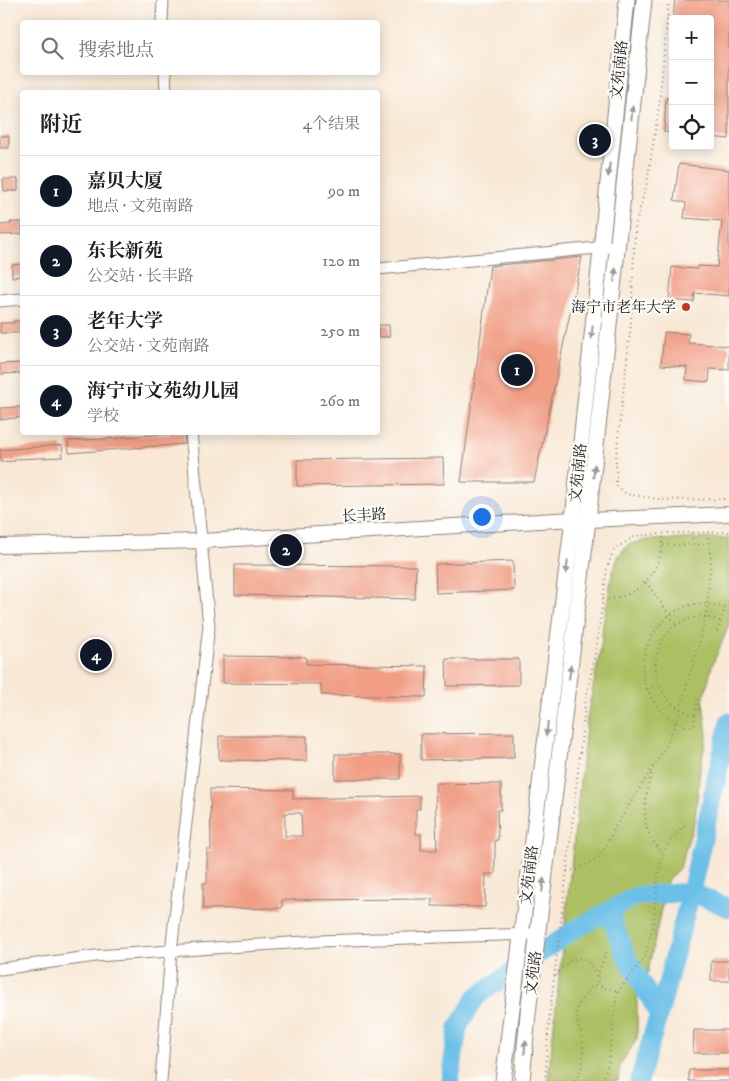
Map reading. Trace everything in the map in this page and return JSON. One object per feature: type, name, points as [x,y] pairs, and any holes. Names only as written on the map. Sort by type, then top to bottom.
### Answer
[{"type":"main road","name":"文苑南路","points":[[538,934],[581,519],[601,247],[627,0]]},
{"type":"main road","name":"文苑南路","points":[[521,940],[618,246],[644,0]]},
{"type":"main road","name":"文苑路","points":[[522,1081],[538,934]]},
{"type":"main road","name":"文苑路","points":[[503,1081],[521,940]]},
{"type":"street","points":[[162,20],[163,0]]},
{"type":"street","points":[[165,75],[166,90]]},
{"type":"street","points":[[380,269],[618,246]]},
{"type":"street","points":[[0,301],[20,299]]},
{"type":"street","points":[[161,1081],[171,951],[209,626],[191,435]]},
{"type":"street","name":"长丰路","points":[[0,546],[202,541],[581,519],[726,514]]},
{"type":"street","points":[[0,969],[96,956],[318,941],[521,940],[538,934]]},
{"type":"path","points":[[669,0],[659,106],[647,183],[635,227],[631,323],[616,457],[616,485],[626,494],[665,500],[728,499]]},
{"type":"path","points":[[545,1081],[549,1020],[585,705],[597,643],[607,568],[614,549],[636,536],[729,532]]},
{"type":"path","points":[[692,533],[692,544]]},
{"type":"path","points":[[567,871],[577,870],[598,858],[615,827],[666,748],[680,710],[709,604],[711,559],[707,533]]},
{"type":"path","points":[[602,599],[616,599],[646,582],[660,559],[663,534]]},
{"type":"path","points":[[663,545],[708,544]]},
{"type":"path","points":[[646,582],[677,626]]},
{"type":"path","points":[[697,699],[694,726],[688,726],[676,721],[656,705],[644,679],[644,654],[649,640],[670,615],[695,604],[709,604],[725,608],[716,635]]},
{"type":"path","points":[[695,715],[680,710],[667,698],[658,683],[655,668],[659,647],[672,630],[691,619],[699,617],[721,621]]},
{"type":"path","points":[[647,689],[658,683]]},
{"type":"path","points":[[652,771],[645,799],[644,813],[647,828],[657,847],[663,852]]},
{"type":"path","points":[[603,1081],[609,1059],[618,992],[628,982],[645,957],[655,912],[658,876],[663,852],[686,823]]},
{"type":"path","points":[[576,1081],[582,1069],[584,1058],[575,1014],[578,1003],[598,983],[598,974],[606,951]]},
{"type":"path","points":[[555,978],[566,965],[573,960],[581,958],[587,961],[594,970],[598,983],[602,988],[614,989],[618,992]]},
{"type":"green space","points":[[729,538],[729,625],[712,666],[703,701],[707,735],[700,768],[695,819],[680,867],[667,881],[648,971],[637,996],[637,1039],[620,1065],[618,1081],[548,1081],[587,717],[601,647],[612,574],[619,555],[629,544],[648,540]]},
{"type":"building","points":[[675,0],[729,0],[729,139],[714,137],[714,15],[673,15]]},
{"type":"building","points":[[666,98],[669,98],[669,133],[664,132]]},
{"type":"building","points":[[0,136],[9,136],[9,148],[0,148]]},
{"type":"building","points":[[679,164],[729,170],[729,296],[695,293],[694,302],[669,300],[672,267],[697,269],[697,266],[717,267],[722,221],[684,218],[686,203],[674,200]]},
{"type":"building","points":[[3,179],[18,179],[18,191],[4,191]]},
{"type":"building","points":[[10,222],[20,222],[20,234],[0,235],[0,225],[11,224]]},
{"type":"building","points":[[582,257],[534,482],[461,482],[490,266]]},
{"type":"building","points":[[20,264],[20,276],[12,277],[12,265]]},
{"type":"building","points":[[14,321],[20,321],[20,333],[0,333],[0,323],[14,323]]},
{"type":"building","points":[[380,325],[389,325],[390,337],[380,337]]},
{"type":"building","points":[[664,332],[689,334],[688,343],[729,346],[729,370],[710,369],[709,382],[686,380],[687,367],[661,365]]},
{"type":"building","points":[[20,363],[20,373],[0,374],[0,364]]},
{"type":"building","points":[[20,407],[20,417],[0,420],[0,408]]},
{"type":"building","points":[[184,435],[185,444],[69,453],[68,441]]},
{"type":"building","points":[[62,445],[63,457],[15,459],[15,461],[1,462],[0,450]]},
{"type":"building","points":[[443,458],[444,484],[297,486],[297,460]]},
{"type":"building","points":[[513,561],[514,590],[436,593],[435,564]]},
{"type":"building","points":[[235,565],[416,566],[415,599],[235,595]]},
{"type":"building","points":[[223,656],[306,657],[306,664],[427,666],[426,697],[321,695],[321,684],[223,683]]},
{"type":"building","points":[[446,659],[519,659],[519,685],[447,686]]},
{"type":"building","points":[[514,733],[514,758],[421,760],[421,734]]},
{"type":"building","points":[[219,736],[307,736],[307,761],[219,760]]},
{"type":"building","points":[[335,754],[400,754],[400,779],[335,779]]},
{"type":"building","points":[[435,783],[501,784],[501,810],[497,810],[498,840],[495,840],[495,874],[486,874],[485,907],[432,906],[432,899],[282,900],[282,908],[203,909],[203,883],[207,883],[207,850],[211,850],[210,789],[293,790],[293,799],[420,796],[420,809],[416,809],[416,834],[421,834],[421,850],[437,850]],"holes":[[[285,813],[301,813],[302,836],[285,836]]]},
{"type":"building","points":[[711,961],[729,961],[729,981],[711,981]]},
{"type":"building","points":[[694,1030],[729,1030],[729,1053],[693,1053]]},
{"type":"building","points":[[689,1070],[729,1070],[729,1081],[689,1081]]},
{"type":"waterway","points":[[639,1081],[661,1007],[691,892],[729,722]]},
{"type":"waterway","points":[[450,1081],[458,1027],[477,996],[574,930],[636,896],[691,892],[729,908]]},
{"type":"waterway","points":[[609,912],[626,956],[659,1014]]},
{"type":"place","name":"老年大学","points":[[595,140]]},
{"type":"place","name":"海宁市老年大学","points":[[686,307]]},
{"type":"place","name":"嘉贝大厦","points":[[517,370]]},
{"type":"place","name":"东长新苑","points":[[286,550]]},
{"type":"place","name":"海宁市文苑幼儿园","points":[[96,655]]}]
